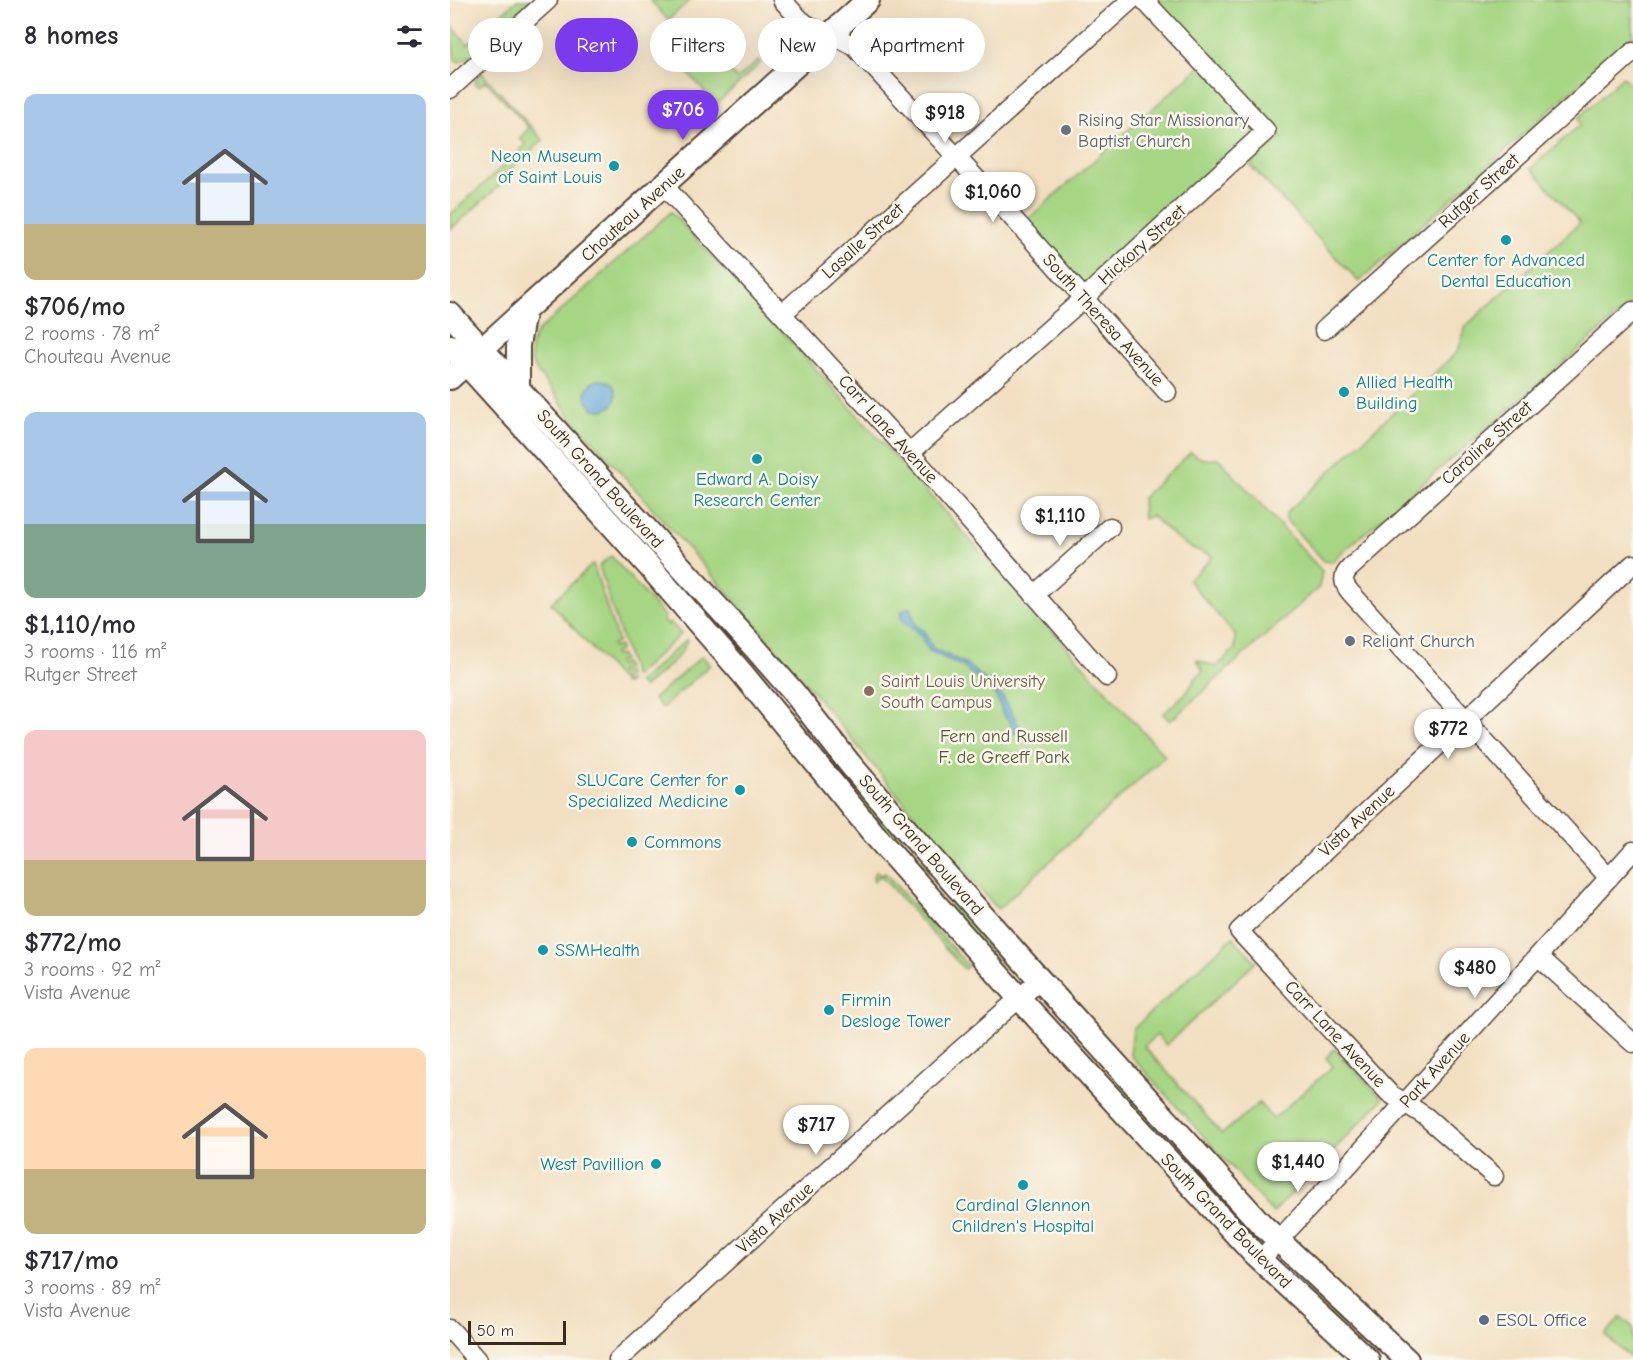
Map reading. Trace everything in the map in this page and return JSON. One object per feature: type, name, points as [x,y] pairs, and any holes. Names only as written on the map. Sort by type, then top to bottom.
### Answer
[{"type":"main road","name":"Chouteau Avenue","points":[[837,28],[868,0]]},
{"type":"main road","name":"Chouteau Avenue","points":[[466,364],[788,72]]},
{"type":"main road","points":[[518,387],[517,356],[524,313]]},
{"type":"main road","name":"South Grand Boulevard","points":[[450,314],[466,364],[518,387],[761,655],[850,764],[947,876],[1278,1241],[1407,1360]]},
{"type":"main road","name":"South Grand Boulevard","points":[[450,346],[647,564],[734,664],[879,840],[1019,998],[1260,1260],[1368,1360]]},
{"type":"main road","points":[[879,840],[902,855],[932,884],[940,885],[947,876]]},
{"type":"street","points":[[450,89],[548,0]]},
{"type":"street","name":"South Theresa Avenue","points":[[782,0],[801,18]]},
{"type":"street","name":"Lasalle Street","points":[[782,314],[1131,0]]},
{"type":"street","name":"Hickory Street","points":[[910,453],[1083,299],[1266,131],[1144,0]]},
{"type":"street","name":"South Theresa Avenue","points":[[837,37],[855,46],[1167,392]]},
{"type":"street","name":"Rutger Street","points":[[1324,330],[1633,52]]},
{"type":"street","name":"Carr Lane Avenue","points":[[664,186],[910,453],[1107,677]]},
{"type":"street","name":"Caroline Street","points":[[1465,719],[1347,588],[1344,584],[1344,577],[1350,568],[1633,311]]},
{"type":"street","points":[[1034,595],[1110,527]]},
{"type":"street","name":"Vista Avenue","points":[[1239,931],[1633,564]]},
{"type":"street","points":[[1465,719],[1609,878]]},
{"type":"street","name":"Park Avenue","points":[[1260,1260],[1633,851]]},
{"type":"street","name":"Carr Lane Avenue","points":[[1239,931],[1389,1093],[1425,1116],[1494,1176]]},
{"type":"street","points":[[1538,956],[1633,1042]]},
{"type":"street","name":"Vista Avenue","points":[[618,1360],[1040,980]]},
{"type":"street","points":[[450,1329],[477,1360]]},
{"type":"green space","points":[[517,0],[531,0],[511,18],[497,18]]},
{"type":"green space","points":[[650,0],[690,0],[670,18],[666,18]]},
{"type":"green space","points":[[1153,0],[1633,0],[1633,36],[1359,282],[1250,165],[1282,137]]},
{"type":"green space","points":[[450,25],[468,44],[468,58],[459,62],[455,59]]},
{"type":"green space","points":[[758,61],[758,66],[716,104],[687,72],[731,72],[737,79]]},
{"type":"green space","points":[[1203,64],[1266,131],[1083,299],[1020,226]]},
{"type":"green space","points":[[482,73],[543,140],[501,178],[499,186],[450,230],[450,215],[526,145],[520,138],[529,128],[486,81],[479,86],[475,84],[477,77]]},
{"type":"green space","points":[[1623,77],[1633,88],[1633,303],[1331,562],[1324,561],[1286,520],[1286,513],[1458,351],[1466,326],[1580,223],[1531,168],[1580,125],[1578,119],[1580,116]]},
{"type":"green space","name":"Fern and Russell F. de Greeff Park","points":[[671,212],[778,327],[1165,756],[998,909],[933,838],[741,608],[566,411],[534,366],[530,351],[537,332]]},
{"type":"green space","points":[[1191,452],[1204,459],[1218,458],[1322,571],[1319,587],[1170,721],[1163,714],[1188,691],[1203,671],[1197,660],[1216,667],[1235,649],[1235,635],[1188,580],[1213,557],[1181,542],[1152,516],[1143,519],[1142,498]]},
{"type":"green space","points":[[611,556],[665,617],[663,620],[668,625],[670,622],[681,634],[634,677],[599,566]]},
{"type":"green space","points":[[593,564],[618,642],[612,644],[613,648],[619,646],[620,651],[614,653],[615,656],[621,655],[623,660],[617,662],[618,665],[624,663],[626,668],[620,670],[620,673],[627,672],[628,677],[622,679],[623,682],[630,681],[626,684],[624,684],[551,603]]},
{"type":"green space","points":[[687,639],[681,652],[663,671],[644,687],[638,683]]},
{"type":"green space","points":[[702,656],[710,665],[662,708],[653,699]]},
{"type":"green space","points":[[782,704],[843,778],[859,788],[930,871],[927,873],[904,847],[875,824],[779,706]]},
{"type":"green space","points":[[876,872],[882,875],[885,873],[968,966],[964,969],[880,875],[874,881],[873,875]]},
{"type":"green space","points":[[955,899],[1010,962],[1009,968],[1006,969],[947,907]]},
{"type":"green space","points":[[1233,937],[1256,962],[1166,1045],[1157,1035],[1144,1046],[1222,1134],[1259,1103],[1273,1119],[1333,1066],[1326,1058],[1334,1049],[1383,1099],[1273,1213],[1130,1055],[1133,1029]]},
{"type":"green space","points":[[1108,1079],[1120,1085],[1250,1228],[1198,1172],[1181,1161]]},
{"type":"green space","points":[[1300,1276],[1394,1360],[1390,1360],[1378,1349],[1363,1343],[1296,1280]]},
{"type":"green space","points":[[1621,1317],[1633,1327],[1633,1360],[1605,1335]]},
{"type":"water","points":[[601,380],[612,384],[616,395],[612,406],[601,410],[590,406],[586,395],[590,384]]},
{"type":"water","points":[[910,607],[916,626],[923,630],[933,648],[966,664],[989,683],[1002,696],[1023,733],[1015,734],[1010,722],[1002,713],[994,693],[962,666],[929,651],[920,635],[902,621],[900,614]]},
{"type":"place","name":"Rising Star Missionary Baptist Church","points":[[1066,130]]},
{"type":"place","name":"Neon Museum of Saint Louis","points":[[614,166]]},
{"type":"place","name":"Center for Advanced Dental Education","points":[[1506,240]]},
{"type":"place","name":"Allied Health Building","points":[[1344,392]]},
{"type":"place","name":"Edward A. Doisy Research Center","points":[[757,459]]},
{"type":"place","name":"Reliant Church","points":[[1350,641]]},
{"type":"place","name":"Saint Louis University South Campus","points":[[869,691]]},
{"type":"place","name":"SLUCare Center for Specialized Medicine","points":[[740,790]]},
{"type":"place","name":"Commons","points":[[632,842]]},
{"type":"place","name":"SSMHealth","points":[[543,950]]},
{"type":"place","name":"Firmin Desloge Tower","points":[[829,1010]]},
{"type":"place","name":"West Pavillion","points":[[656,1164]]},
{"type":"place","name":"Cardinal Glennon Children's Hospital","points":[[1023,1185]]},
{"type":"place","name":"ESOL Office","points":[[1484,1320]]}]
